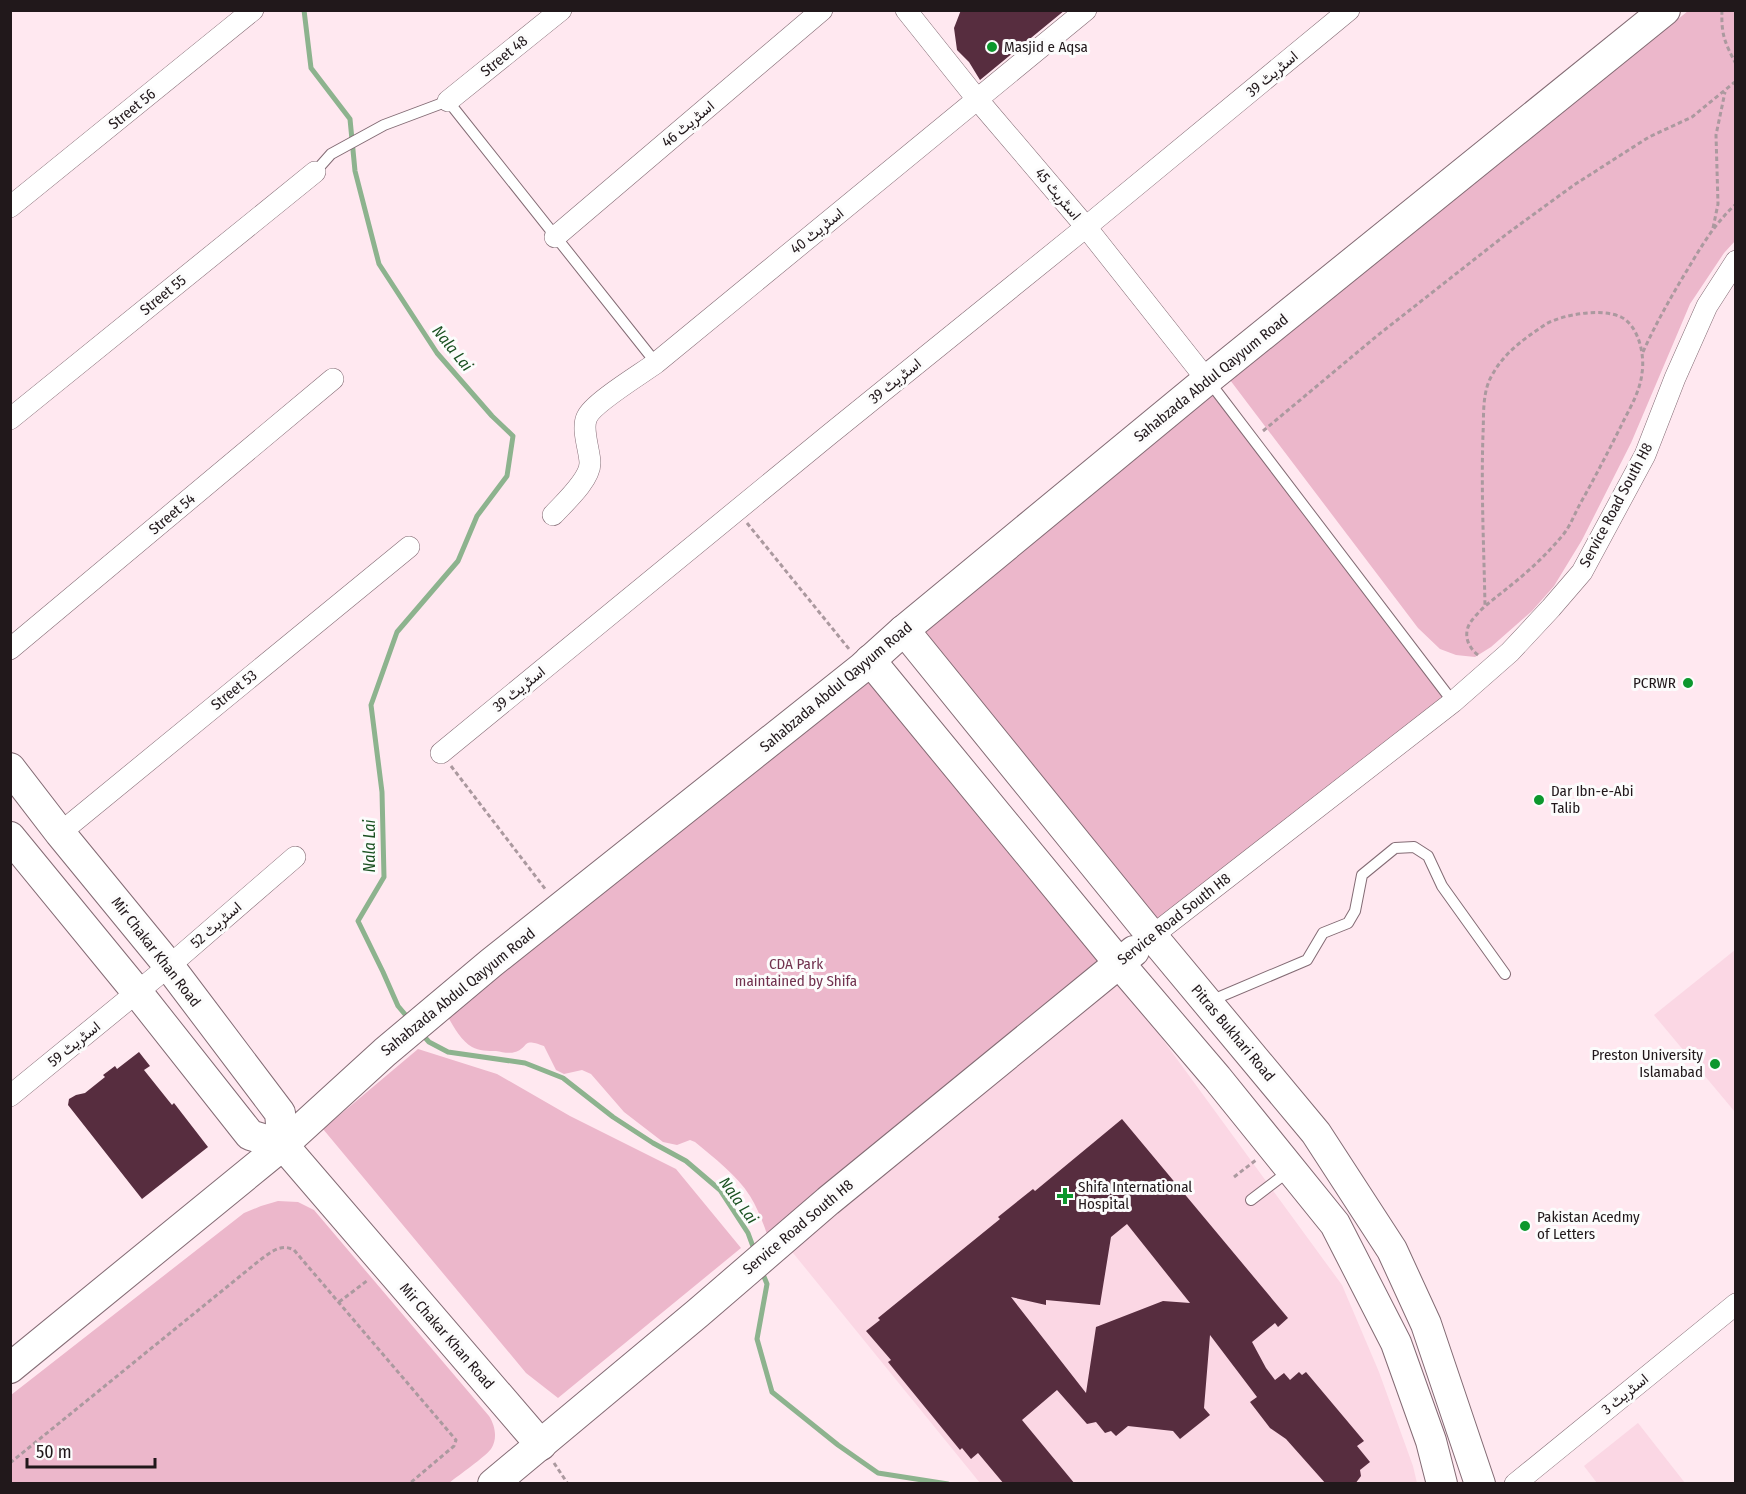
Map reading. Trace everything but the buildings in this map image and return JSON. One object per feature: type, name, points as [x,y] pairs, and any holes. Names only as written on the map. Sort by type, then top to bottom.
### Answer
[{"type":"street","name":"Street 56","points":[[10,207],[253,10]]},
{"type":"street","name":"Street 48","points":[[448,101],[561,10]]},
{"type":"street","name":"اسٹریٹ 46","points":[[555,237],[822,10]]},
{"type":"street","name":"اسٹریٹ 45","points":[[906,10],[977,99],[1086,227],[1208,380]]},
{"type":"street","name":"اسٹریٹ 40","points":[[553,515],[580,485],[590,466],[586,419],[595,407],[656,363],[1086,10]]},
{"type":"street","name":"اسٹریٹ 39","points":[[441,753],[1349,10]]},
{"type":"street","name":"Sahabzada Abdul Qayyum Road","points":[[10,1368],[284,1145],[385,1052],[491,963],[867,663],[1208,380],[1665,10]]},
{"type":"street","name":"Street 55","points":[[10,419],[315,172]]},
{"type":"street","name":"Service Road South H8","points":[[493,1484],[828,1201],[1152,936],[1453,702],[1510,652],[1582,572],[1646,455],[1675,378],[1707,306],[1736,261]]},
{"type":"street","name":"Street 54","points":[[10,649],[333,379]]},
{"type":"street","name":"Street 53","points":[[60,833],[409,547]]},
{"type":"street","name":"Pitras Bukhari Road","points":[[904,630],[1152,936],[1316,1133],[1392,1250],[1426,1324],[1480,1484]]},
{"type":"street","points":[[867,663],[1217,1078],[1335,1224],[1392,1334],[1431,1441],[1442,1484]]},
{"type":"street","name":"Mir Chakar Khan Road","points":[[10,768],[169,966],[280,1113],[284,1145],[541,1445]]},
{"type":"street","points":[[15,851],[137,992],[250,1135],[284,1145]]},
{"type":"street","name":"اسٹریٹ 52","points":[[137,992],[295,857]]},
{"type":"street","name":"اسٹریٹ 59","points":[[10,1096],[137,992]]},
{"type":"street","name":"اسٹریٹ 3","points":[[1515,1484],[1736,1304]]},
{"type":"lane","points":[[315,172],[331,154],[384,125],[448,101],[656,363]]},
{"type":"lane","points":[[1208,380],[1453,702]]},
{"type":"lane","points":[[1208,1002],[1307,960],[1323,933],[1348,923],[1355,911],[1362,875],[1395,848],[1414,847],[1428,856],[1442,886],[1506,974]]},
{"type":"lane","points":[[1251,1200],[1291,1169]]},
{"type":"path","points":[[1722,10],[1721,25],[1724,41],[1736,64]]},
{"type":"path","points":[[1253,440],[1378,335],[1508,233],[1574,185],[1649,137],[1692,117],[1736,81]]},
{"type":"path","points":[[1713,231],[1718,204],[1716,135],[1725,90]]},
{"type":"path","points":[[1642,354],[1672,294],[1713,231],[1736,204]]},
{"type":"path","points":[[1478,655],[1470,647],[1467,636],[1469,625],[1485,607],[1541,558],[1564,534],[1632,402],[1642,373],[1642,354],[1636,332],[1631,325],[1617,315],[1580,314],[1550,322],[1512,348],[1501,361],[1486,390],[1482,460],[1485,607]]},
{"type":"path","points":[[737,510],[867,663]]},
{"type":"path","points":[[441,753],[560,909]]},
{"type":"path","points":[[10,1463],[260,1260],[278,1248],[285,1247],[294,1250],[456,1440],[454,1446],[409,1484]]},
{"type":"path","points":[[339,1302],[386,1266]]},
{"type":"shaded area","name":"Preston University Islamabad","points":[[1735,950],[1735,1112],[1654,1015]]},
{"type":"shaded area","name":"Shifa International Hospital","points":[[1120,981],[1342,1285],[1379,1372],[1417,1483],[980,1483],[789,1248]]},
{"type":"shaded area","points":[[1638,1423],[1685,1483],[1597,1483],[1584,1466]]},
{"type":"green space","points":[[1688,11],[1735,11],[1735,241],[1724,253],[1690,304],[1631,443],[1582,540],[1554,586],[1532,611],[1491,647],[1475,657],[1456,655],[1440,649],[1418,628],[1230,380]]},
{"type":"green space","points":[[1207,380],[1453,702],[1152,936],[904,630]]},
{"type":"green space","name":"CDA Park maintained by Shifa","points":[[870,660],[1119,963],[772,1249],[760,1215],[745,1188],[725,1167],[695,1142],[690,1140],[677,1145],[663,1142],[624,1112],[591,1074],[582,1070],[564,1074],[556,1070],[544,1046],[537,1043],[529,1043],[520,1050],[510,1053],[472,1047],[458,1034],[441,1004]]},
{"type":"green space","points":[[418,1049],[497,1074],[570,1116],[676,1169],[741,1248],[558,1398],[526,1373],[323,1129]]},
{"type":"green space","points":[[278,1201],[298,1202],[314,1210],[489,1416],[495,1437],[491,1449],[449,1483],[11,1483],[11,1395],[244,1213]]},
{"type":"waterway","name":"Nala Lai","points":[[304,10],[311,68],[350,119],[355,171],[379,264],[437,353],[492,416],[513,436],[507,476],[477,516],[458,561],[397,632],[371,705],[382,792],[384,877],[358,921],[398,1006],[409,1019]]},
{"type":"waterway","name":"Nala Lai","points":[[421,1033],[429,1042],[448,1052],[525,1063],[563,1078],[613,1117],[686,1161],[720,1190],[748,1233],[755,1252]]},
{"type":"waterway","name":"Nala Lai","points":[[762,1272],[767,1284],[757,1339],[772,1392],[838,1445],[878,1473],[948,1484]]},
{"type":"place","name":"Masjid e Aqsa","points":[[992,47]]},
{"type":"place","name":"PCRWR","points":[[1688,683]]},
{"type":"place","name":"Dar Ibn-e-Abi Talib","points":[[1539,800]]},
{"type":"place","name":"Preston University Islamabad","points":[[1715,1064]]},
{"type":"place","name":"Shifa International Hospital","points":[[1065,1196]]},
{"type":"place","name":"Pakistan Acedmy of Letters","points":[[1525,1226]]}]
